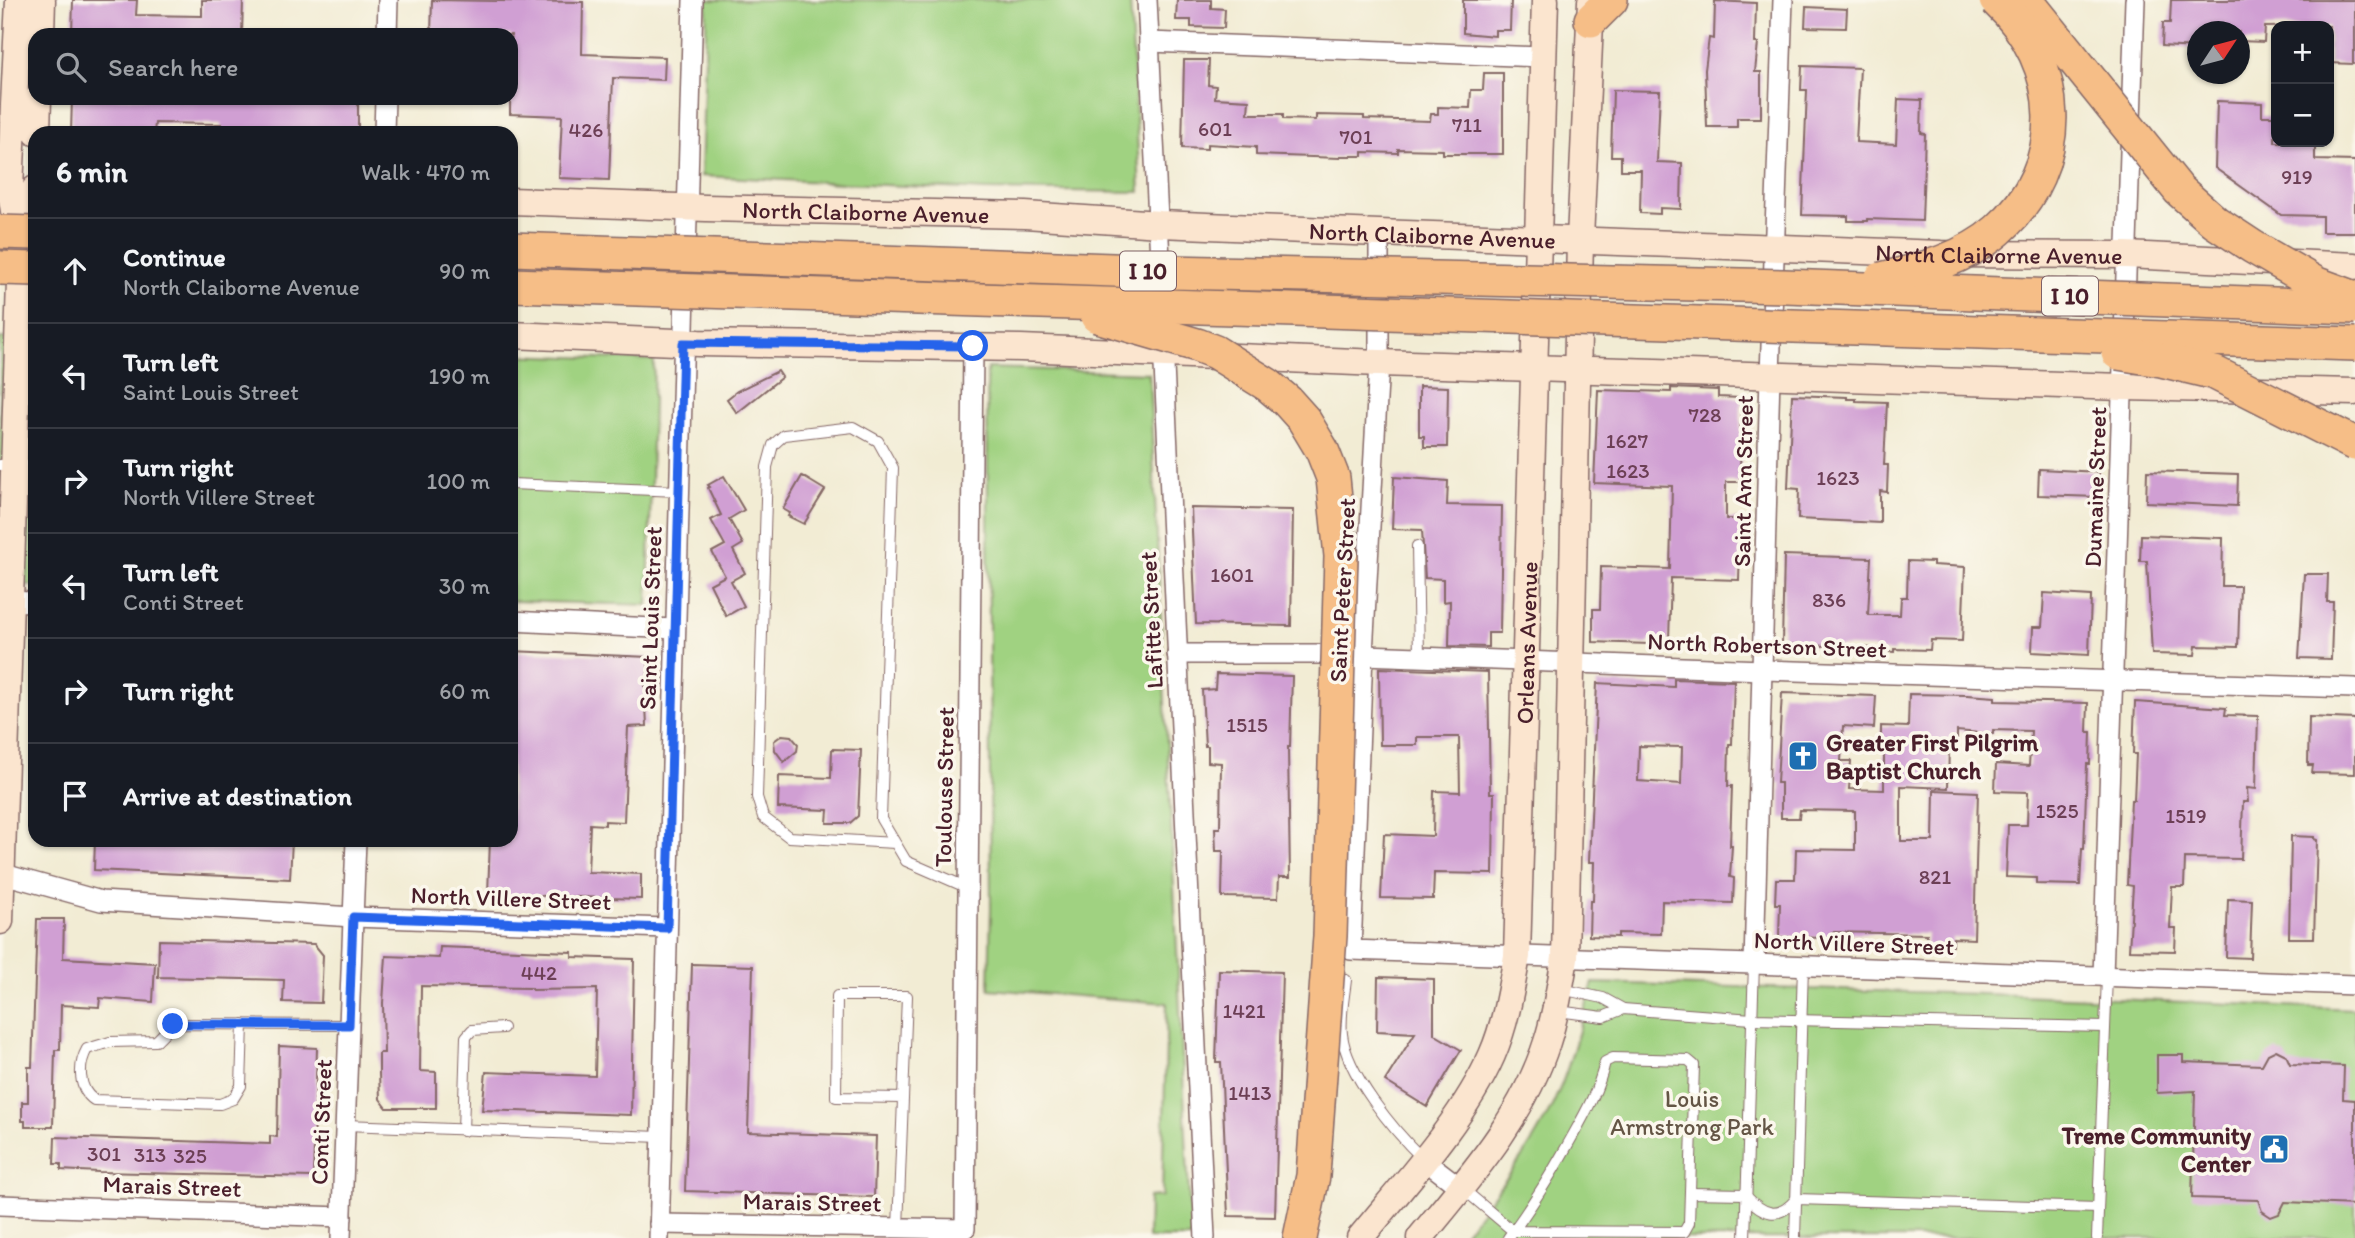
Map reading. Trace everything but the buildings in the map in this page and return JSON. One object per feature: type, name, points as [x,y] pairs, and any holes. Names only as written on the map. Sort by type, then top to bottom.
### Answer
[{"type":"highway","points":[[1785,286],[1878,279],[1913,272],[1954,258],[1997,230],[2022,203],[2036,181],[2043,163],[2050,121],[2048,94],[2042,65],[2028,36],[1996,0]]},
{"type":"highway","points":[[2026,0],[2179,190],[2216,222],[2253,247],[2317,284],[2355,298]]},
{"type":"highway","name":"I 10","points":[[518,249],[1170,272],[1785,286],[2355,307]]},
{"type":"highway","name":"I 10","points":[[518,285],[2355,344]]},
{"type":"highway","points":[[1047,302],[1215,352],[1287,401],[1304,420],[1322,450],[1333,478],[1341,556],[1330,936],[1312,1176],[1300,1238]]},
{"type":"highway","points":[[2002,332],[2161,360],[2215,373],[2355,444]]},
{"type":"main road","points":[[0,920],[15,601],[20,188],[19,0]]},
{"type":"main road","points":[[41,28],[42,0]]},
{"type":"main road","name":"Orleans Avenue","points":[[1367,1232],[1457,1116],[1476,1086],[1493,1054],[1507,1011],[1517,956],[1545,0]]},
{"type":"main road","name":"Orleans Avenue","points":[[1419,1238],[1502,1133],[1529,1088],[1548,1041],[1566,958],[1580,239],[1598,7]]},
{"type":"main road","points":[[37,126],[38,105]]},
{"type":"main road","name":"North Claiborne Avenue","points":[[518,201],[687,208],[1025,215],[1160,224],[1379,233],[1941,254],[2126,255],[2355,266]]},
{"type":"main road","points":[[518,335],[683,343],[973,346],[1379,363],[2355,392]]},
{"type":"street","points":[[387,28],[388,0]]},
{"type":"street","name":"Saint Louis Street","points":[[659,1231],[693,0]]},
{"type":"street","name":"Lafitte Street","points":[[1147,0],[1160,224],[1205,1238]]},
{"type":"street","name":"Saint Ann Street","points":[[1754,964],[1783,0]]},
{"type":"street","name":"Dumaine Street","points":[[2105,976],[2135,0]]},
{"type":"street","points":[[1149,42],[1542,57]]},
{"type":"street","points":[[384,126],[385,105]]},
{"type":"street","name":"Saint Peter Street","points":[[1351,950],[1363,654],[1379,363],[1379,233]]},
{"type":"street","name":"Toulouse Street","points":[[965,1229],[973,346]]},
{"type":"street","points":[[518,621],[674,629]]},
{"type":"street","name":"North Robertson Street","points":[[1177,654],[1363,654],[1763,670],[2355,688]]},
{"type":"street","name":"Conti Street","points":[[341,1238],[356,847]]},
{"type":"street","name":"North Villere Street","points":[[1,872],[101,901],[353,917],[667,928]]},
{"type":"street","name":"North Villere Street","points":[[1351,950],[2355,985]]},
{"type":"street","points":[[1423,1159],[1461,1188]]},
{"type":"street","name":"Marais Street","points":[[0,1205],[342,1217]]},
{"type":"street","name":"Marais Street","points":[[659,1231],[965,1229]]},
{"type":"lane","points":[[895,843],[789,837],[763,817],[757,797],[767,467],[773,445],[784,435],[853,427],[878,440],[893,468],[881,819],[906,861],[968,888]]},
{"type":"lane","points":[[518,484],[678,491]]},
{"type":"lane","points":[[1416,547],[1419,656]]},
{"type":"lane","points":[[1745,1238],[1754,964]]},
{"type":"lane","points":[[1795,1238],[1803,966]]},
{"type":"lane","points":[[2097,1238],[2105,976]]},
{"type":"lane","points":[[1346,980],[1342,1034],[1349,1060],[1400,1137],[1423,1159]]},
{"type":"lane","points":[[898,1228],[907,996],[837,996],[836,1097],[903,1098]]},
{"type":"lane","points":[[1556,1000],[1603,998],[1623,1009],[1752,1018],[2105,1027]]},
{"type":"lane","points":[[1556,1000],[1603,1017],[1623,1009]]},
{"type":"lane","points":[[243,1024],[241,1086],[233,1099],[220,1104],[94,1100],[86,1095],[81,1086],[82,1058],[87,1049],[110,1042],[156,1041],[173,1024],[243,1024],[349,1025]]},
{"type":"lane","points":[[463,1131],[466,1037],[472,1030],[503,1028]]},
{"type":"lane","points":[[1461,1188],[1511,1234],[1684,1232],[1689,1223],[1694,1065],[1688,1060],[1613,1058],[1605,1062],[1589,1108],[1546,1183],[1511,1234]]},
{"type":"lane","points":[[345,1125],[662,1137]]},
{"type":"lane","points":[[1690,1194],[1746,1195],[1758,1207],[1772,1213],[1786,1209],[1796,1199],[2098,1208]]},
{"type":"green space","points":[[707,0],[1130,0],[1140,192],[986,190],[701,176]]},
{"type":"green space","points":[[0,338],[28,339],[28,585],[0,584]]},
{"type":"green space","points":[[518,355],[654,360],[648,605],[518,601]]},
{"type":"green space","points":[[987,368],[1149,373],[1191,1238],[1148,1238],[1149,1197],[1162,1196],[1167,1003],[989,989],[991,908]]},
{"type":"green space","name":"Louis Armstrong Park","points":[[1593,983],[2017,995],[2355,1009],[2355,1238],[1460,1238],[1516,1165],[1552,1107],[1570,1061]]},
{"type":"place","name":"Greater First Pilgrim Baptist Church","points":[[1803,756]]},
{"type":"place","name":"Treme Community Center","points":[[2274,1149]]},
{"type":"route","points":[[173,1024],[349,1025],[353,917],[667,928],[683,343],[973,346]]}]
